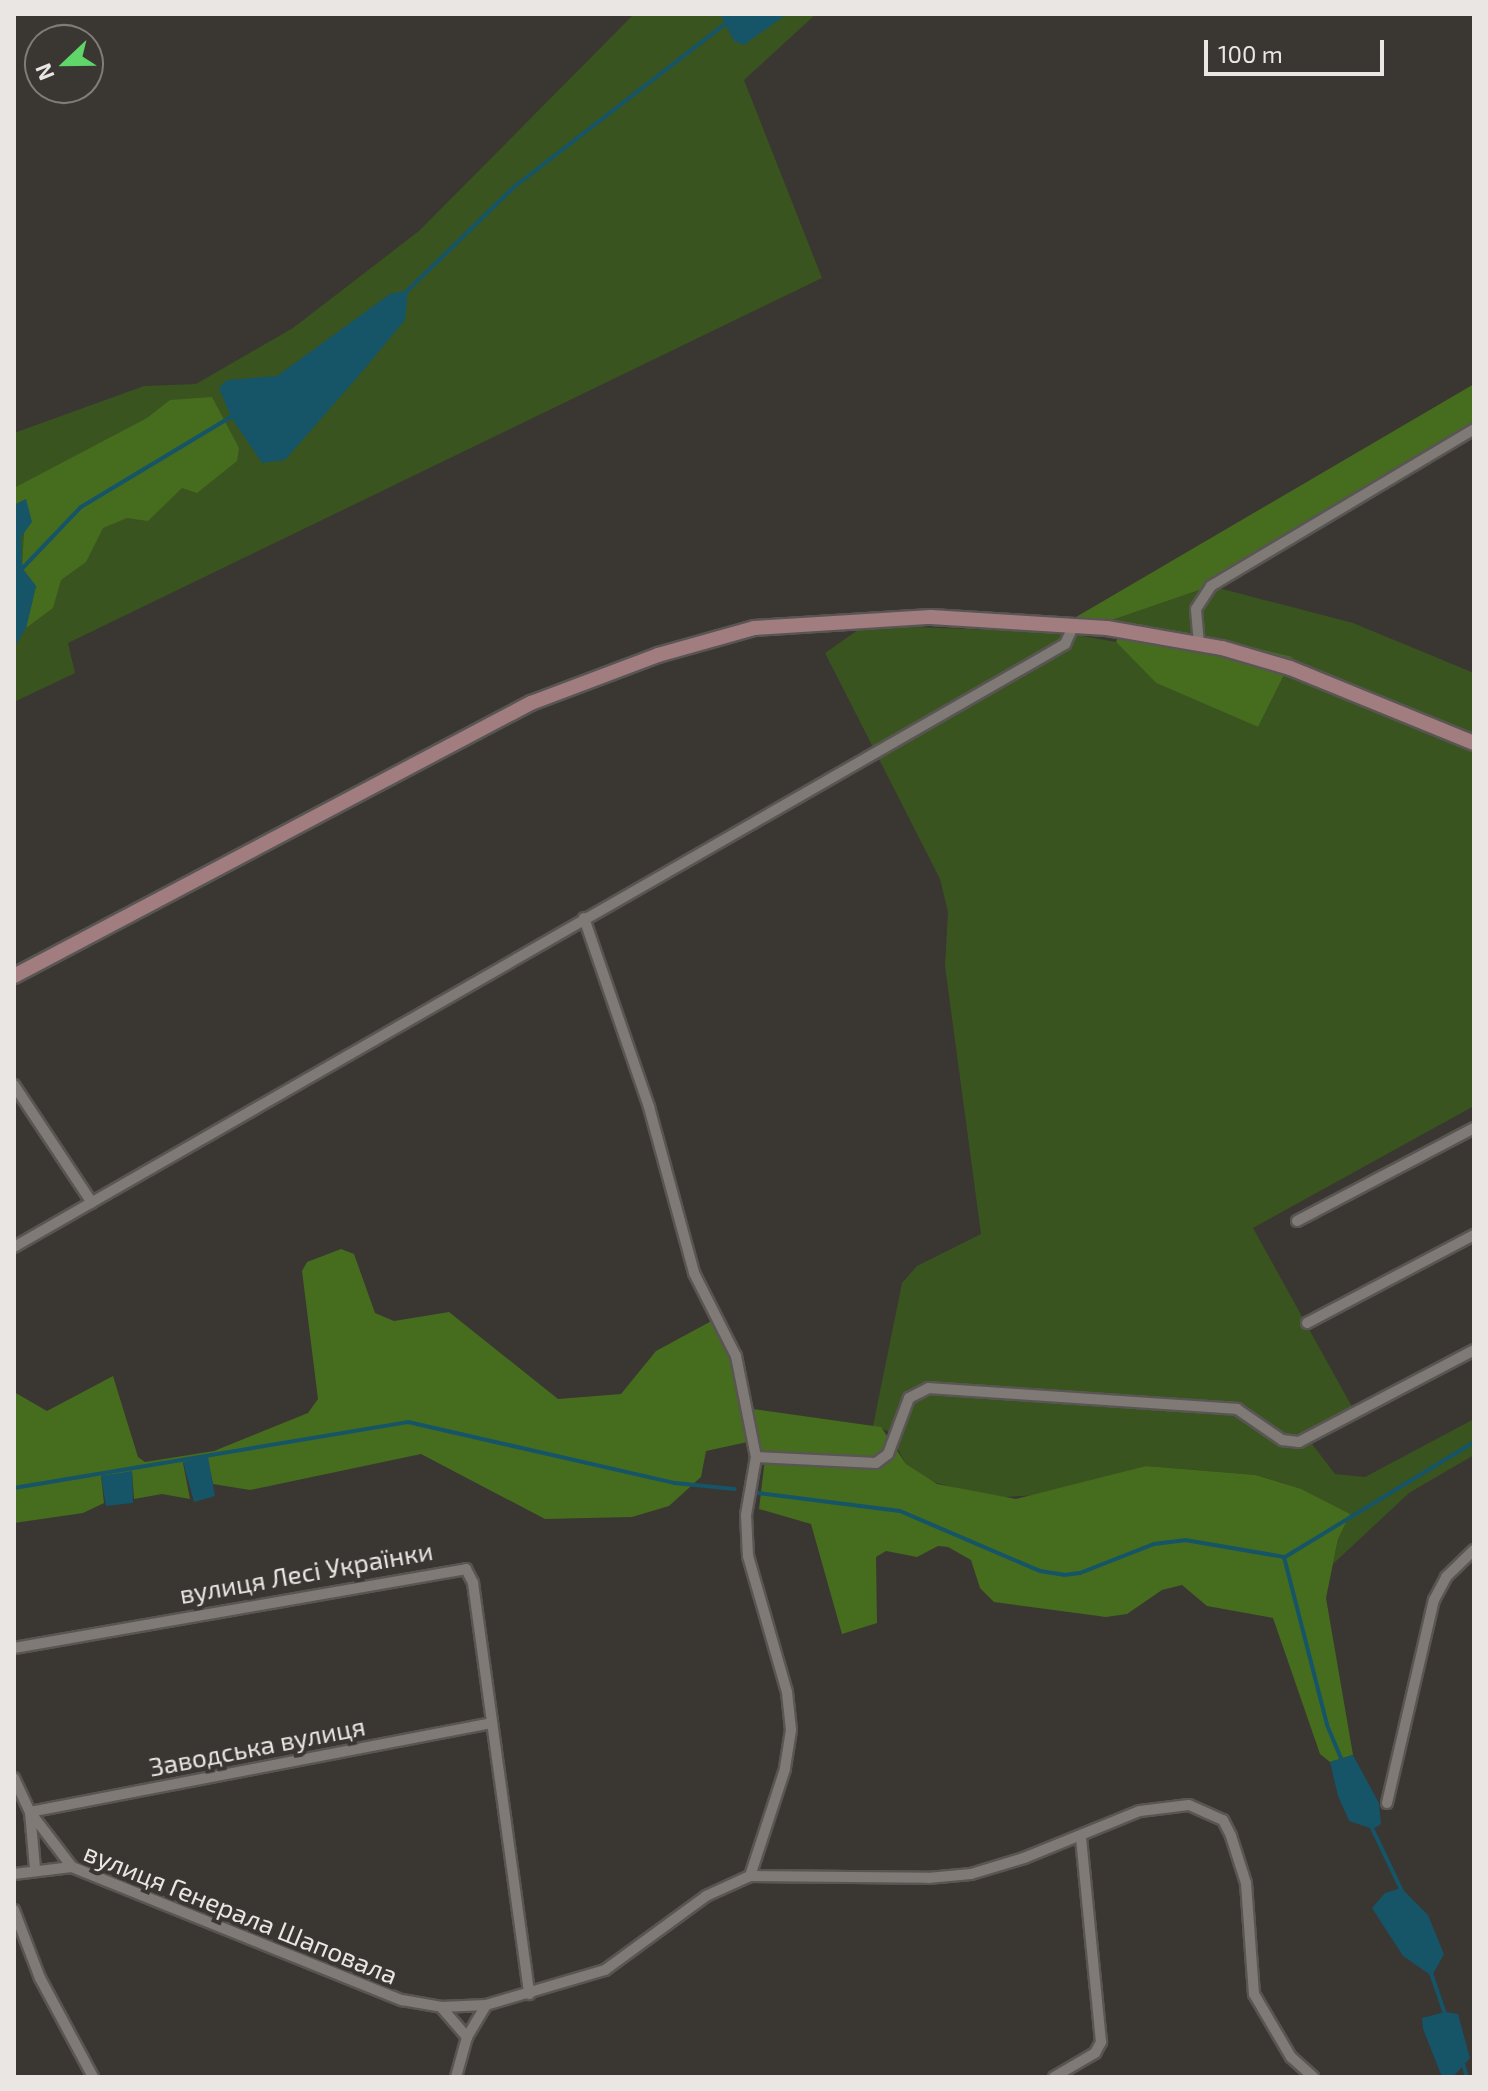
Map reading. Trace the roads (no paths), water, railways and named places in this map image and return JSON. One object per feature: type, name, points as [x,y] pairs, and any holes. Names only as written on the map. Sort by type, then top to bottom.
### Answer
[{"type":"main road","points":[[14,976],[497,720],[658,655],[754,628],[812,621],[931,617],[1074,625],[1199,644],[1303,672],[1474,743]]},
{"type":"street","points":[[1199,644],[1196,609],[1211,586],[1474,429]]},
{"type":"street","points":[[14,1247],[1065,644],[1074,625]]},
{"type":"street","points":[[584,918],[649,1107],[694,1273],[736,1356],[756,1457],[746,1515],[748,1556],[787,1692],[791,1730],[785,1769],[750,1876]]},
{"type":"street","points":[[14,1085],[92,1203]]},
{"type":"street","points":[[1297,1221],[1474,1128]]},
{"type":"street","points":[[1307,1323],[1474,1235]]},
{"type":"street","points":[[756,1457],[876,1463],[888,1454],[909,1398],[929,1388],[1237,1409],[1282,1440],[1299,1442],[1474,1350]]},
{"type":"street","points":[[1387,1803],[1434,1600],[1446,1577],[1474,1550]]},
{"type":"street","name":"вулиця Лесі Українки","points":[[14,1648],[466,1569],[473,1583],[529,1994]]},
{"type":"street","name":"Заводська вулиця","points":[[30,1812],[492,1723]]},
{"type":"street","points":[[14,1778],[30,1812],[72,1867]]},
{"type":"street","name":"вулиця Генерала Шаповала","points":[[14,1874],[35,1868],[72,1867],[366,1988],[441,2007],[486,2005],[605,1970],[706,1896],[750,1876],[946,1877],[996,1868],[1081,1837],[1140,1811],[1172,1804],[1200,1808],[1223,1820],[1246,1883],[1250,1982],[1291,2057],[1313,2077]]},
{"type":"street","points":[[30,1812],[35,1868]]},
{"type":"street","points":[[1054,2077],[1095,2053],[1101,2042],[1081,1837]]},
{"type":"street","points":[[14,1910],[40,1978],[93,2077]]},
{"type":"street","points":[[456,2077],[467,2037],[486,2005]]},
{"type":"street","points":[[441,2007],[467,2037]]},
{"type":"street","points":[[1291,2057],[1300,2077]]},
{"type":"water","points":[[720,14],[787,14],[744,45],[734,41]]},
{"type":"water","points":[[408,290],[405,320],[361,373],[285,460],[262,463],[231,417],[219,388],[227,380],[277,376],[390,294]]},
{"type":"water","points":[[26,499],[32,522],[21,537],[22,568],[36,586],[26,628],[14,648],[14,505]]},
{"type":"water","points":[[208,1457],[215,1496],[194,1502],[183,1462]]},
{"type":"water","points":[[132,1471],[133,1503],[106,1506],[101,1476]]},
{"type":"water","points":[[1353,1755],[1379,1803],[1381,1824],[1373,1829],[1349,1821],[1338,1796],[1330,1762]]},
{"type":"water","points":[[1401,1888],[1428,1915],[1444,1954],[1432,1976],[1403,1956],[1372,1908],[1385,1893]]},
{"type":"water","points":[[1445,2012],[1458,2014],[1470,2058],[1453,2077],[1442,2077],[1423,2029],[1422,2018]]},
{"type":"waterway","points":[[406,292],[514,187],[726,23]]},
{"type":"waterway","points":[[14,577],[81,507],[234,415]]},
{"type":"waterway","points":[[14,1488],[408,1422],[675,1483],[735,1489]]},
{"type":"waterway","points":[[1285,1557],[1474,1442]]},
{"type":"waterway","points":[[758,1493],[900,1511],[1040,1571],[1064,1575],[1080,1573],[1154,1544],[1185,1540],[1284,1557],[1327,1725],[1343,1763]]},
{"type":"waterway","points":[[1371,1826],[1403,1893]]},
{"type":"waterway","points":[[1431,1973],[1445,2014]]},
{"type":"waterway","points":[[1462,2060],[1467,2077]]}]
